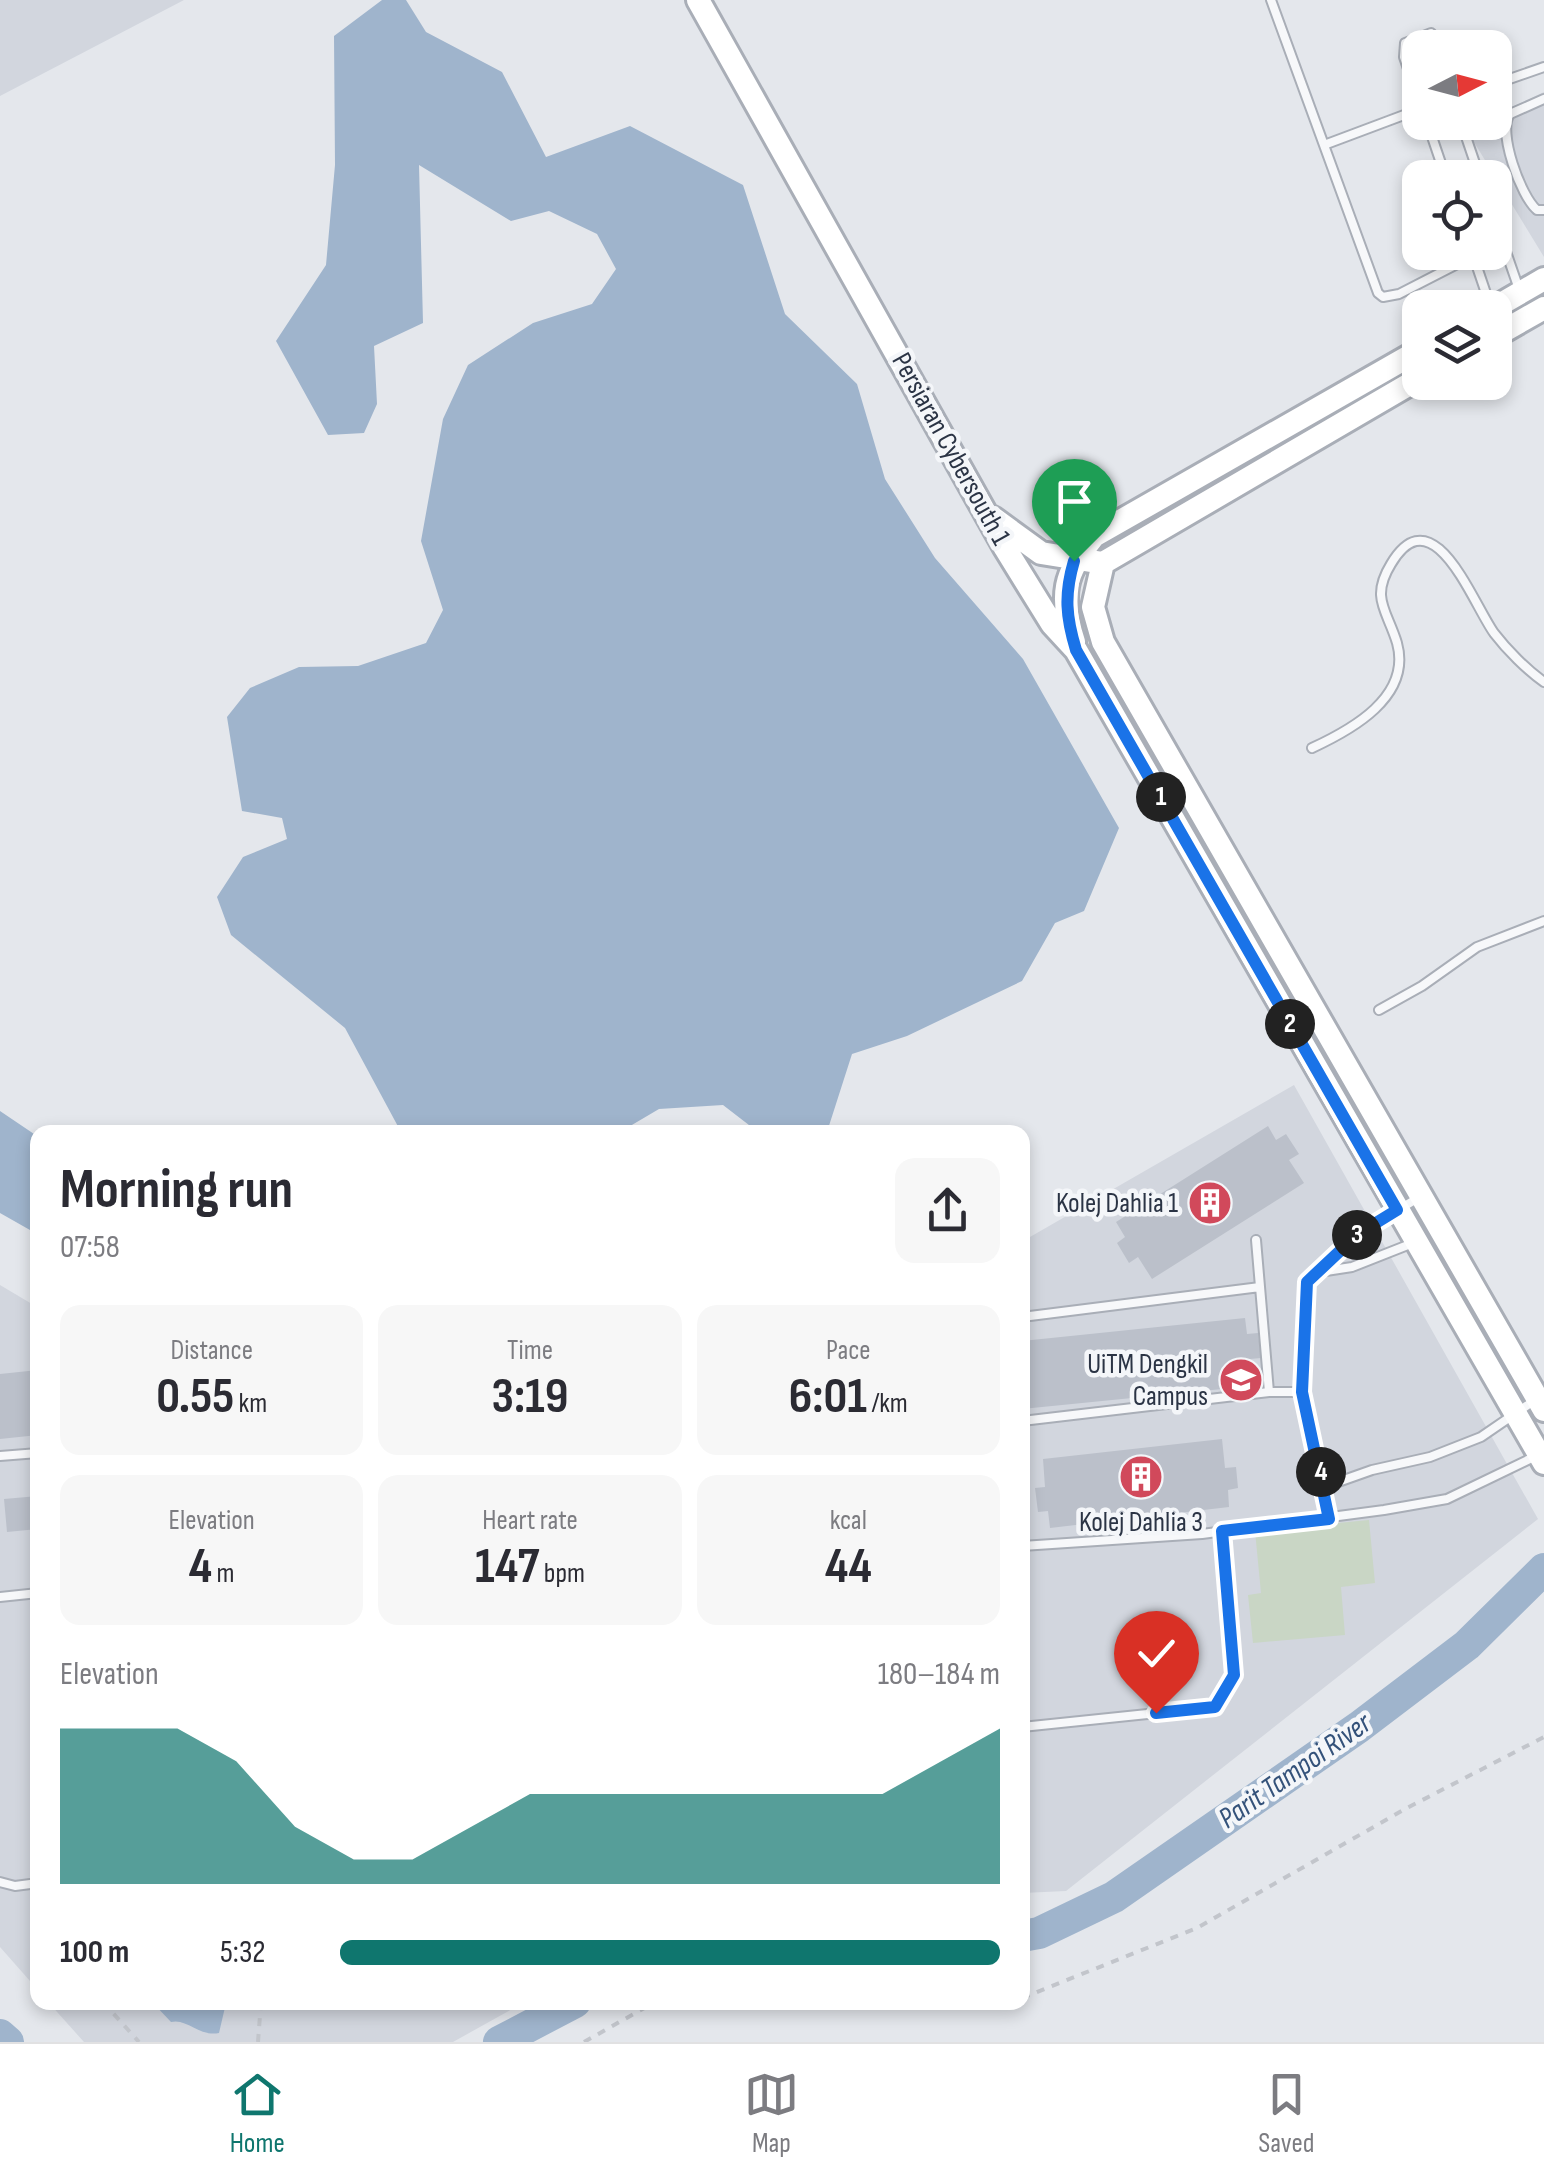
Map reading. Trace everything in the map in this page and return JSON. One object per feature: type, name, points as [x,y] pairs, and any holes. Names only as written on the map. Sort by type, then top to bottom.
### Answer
[{"type":"street","name":"Persiaran Cybersouth 1","points":[[698,0],[1052,624],[1076,650],[1542,1456]]},
{"type":"street","points":[[1512,297],[1544,279]]},
{"type":"street","points":[[1512,326],[1544,308]]},
{"type":"street","points":[[1076,650],[1065,615],[1066,588],[1074,561],[1094,536],[1402,360]]},
{"type":"street","points":[[990,516],[1041,553],[1103,563],[1402,389]]},
{"type":"street","points":[[1103,563],[1093,607],[1103,642],[1541,1404]]},
{"type":"lane","points":[[1271,0],[1374,286],[1383,297],[1399,294],[1443,270]]},
{"type":"lane","points":[[1512,78],[1544,67]]},
{"type":"lane","points":[[1544,99],[1510,114],[1504,130],[1527,199],[1536,210],[1544,210]]},
{"type":"lane","points":[[1324,144],[1402,110]]},
{"type":"lane","points":[[1512,269],[1520,292]]},
{"type":"lane","points":[[1312,748],[1368,717],[1388,689],[1399,659],[1380,598],[1380,584],[1402,547],[1415,541],[1440,548],[1475,597],[1494,634],[1544,682]]},
{"type":"lane","points":[[1379,1010],[1422,986],[1477,947],[1544,921]]},
{"type":"lane","points":[[1329,1519],[1302,1392],[1304,1298],[1313,1273],[1358,1234],[1420,1197]]},
{"type":"lane","points":[[1313,1273],[1352,1266],[1415,1242],[1438,1227]]},
{"type":"lane","points":[[1256,1240],[1269,1392]]},
{"type":"lane","points":[[1030,1316],[1260,1287]]},
{"type":"lane","points":[[1030,1421],[1269,1392],[1302,1392]]},
{"type":"lane","points":[[1324,1487],[1372,1470],[1430,1458],[1482,1437],[1516,1414],[1541,1404]]},
{"type":"lane","points":[[0,1456],[30,1454]]},
{"type":"lane","points":[[1030,1545],[1222,1531],[1329,1519],[1447,1499],[1542,1456]]},
{"type":"lane","points":[[1030,1726],[1215,1707],[1234,1675],[1222,1531]]},
{"type":"lane","points":[[0,1596],[30,1594]]},
{"type":"lane","points":[[0,1882],[30,1884]]},
{"type":"path","points":[[1030,1995],[1197,1928],[1405,1810],[1544,1737]]},
{"type":"path","points":[[109,2010],[139,2042]]},
{"type":"path","points":[[258,2042],[260,2010]]},
{"type":"path","points":[[584,2042],[641,2010]]},
{"type":"shaded area","points":[[0,0],[184,0],[0,96]]},
{"type":"shaded area","points":[[1544,92],[1544,257],[1512,204],[1512,160],[1485,160],[1473,140],[1512,140],[1512,107]]},
{"type":"shaded area","name":"UiTM Dengkil Campus","points":[[1294,1085],[1538,1519],[1066,1891],[1030,1893],[1030,1237]]},
{"type":"shaded area","points":[[0,1285],[30,1303],[30,1981],[0,1947]]},
{"type":"shaded area","points":[[55,2010],[510,2010],[453,2042],[84,2042]]},
{"type":"green space","points":[[1369,1520],[1375,1583],[1341,1587],[1345,1635],[1253,1643],[1248,1595],[1261,1593],[1255,1531]]},
{"type":"water","points":[[382,0],[406,0],[426,32],[502,72],[546,157],[630,126],[743,185],[785,314],[857,384],[885,479],[935,558],[1023,659],[1119,828],[1084,911],[1055,923],[1022,981],[907,1036],[852,1054],[829,1125],[749,1125],[723,1105],[659,1109],[632,1125],[397,1125],[345,1028],[231,935],[217,897],[243,857],[287,839],[282,818],[242,811],[227,717],[250,688],[299,667],[358,666],[426,643],[443,610],[421,541],[443,419],[468,365],[533,323],[592,304],[616,269],[597,234],[549,211],[511,221],[419,165],[423,323],[374,346],[377,404],[364,433],[328,435],[276,341],[326,265],[335,165],[334,36]]},
{"type":"water","points":[[0,1111],[30,1131],[30,1230],[0,1213]]},
{"type":"water","points":[[160,2010],[224,2010],[219,2033],[171,2022]]},
{"type":"building","name":"Kolej Dahlia 1","points":[[1268,1126],[1276,1140],[1286,1134],[1299,1154],[1289,1160],[1304,1183],[1152,1279],[1138,1257],[1129,1263],[1117,1243],[1125,1237],[1116,1222]]},
{"type":"building","points":[[1245,1318],[1247,1334],[1258,1333],[1261,1358],[1250,1359],[1252,1386],[1030,1408],[1030,1340]]},
{"type":"building","points":[[30,1371],[30,1436],[0,1439],[0,1374]]},
{"type":"building","name":"Kolej Dahlia 3","points":[[1222,1439],[1225,1468],[1236,1467],[1238,1488],[1228,1490],[1229,1507],[1050,1528],[1048,1511],[1038,1512],[1035,1488],[1045,1487],[1043,1459]]},
{"type":"building","points":[[30,1497],[30,1530],[7,1532],[4,1499]]},
{"type":"waterway","name":"Parit Tampoi River","points":[[1030,1935],[1114,1897],[1359,1727],[1467,1645],[1544,1569]]},
{"type":"waterway","name":"Parit Tampoi River","points":[[499,2042],[560,2010]]},
{"type":"waterway","name":"Parit Tampoi River","points":[[0,2035],[8,2042]]},
{"type":"place","name":"Kolej Dahlia 1","points":[[1210,1203]]},
{"type":"place","name":"UiTM Dengkil Campus","points":[[1241,1380]]},
{"type":"place","name":"Kolej Dahlia 3","points":[[1141,1477]]},
{"type":"route","points":[[1074,561],[1066,588],[1065,615],[1076,650],[1397,1210],[1358,1234],[1307,1282],[1302,1392],[1329,1519],[1222,1531],[1234,1675],[1228,1691],[1215,1707],[1156,1713]]}]
